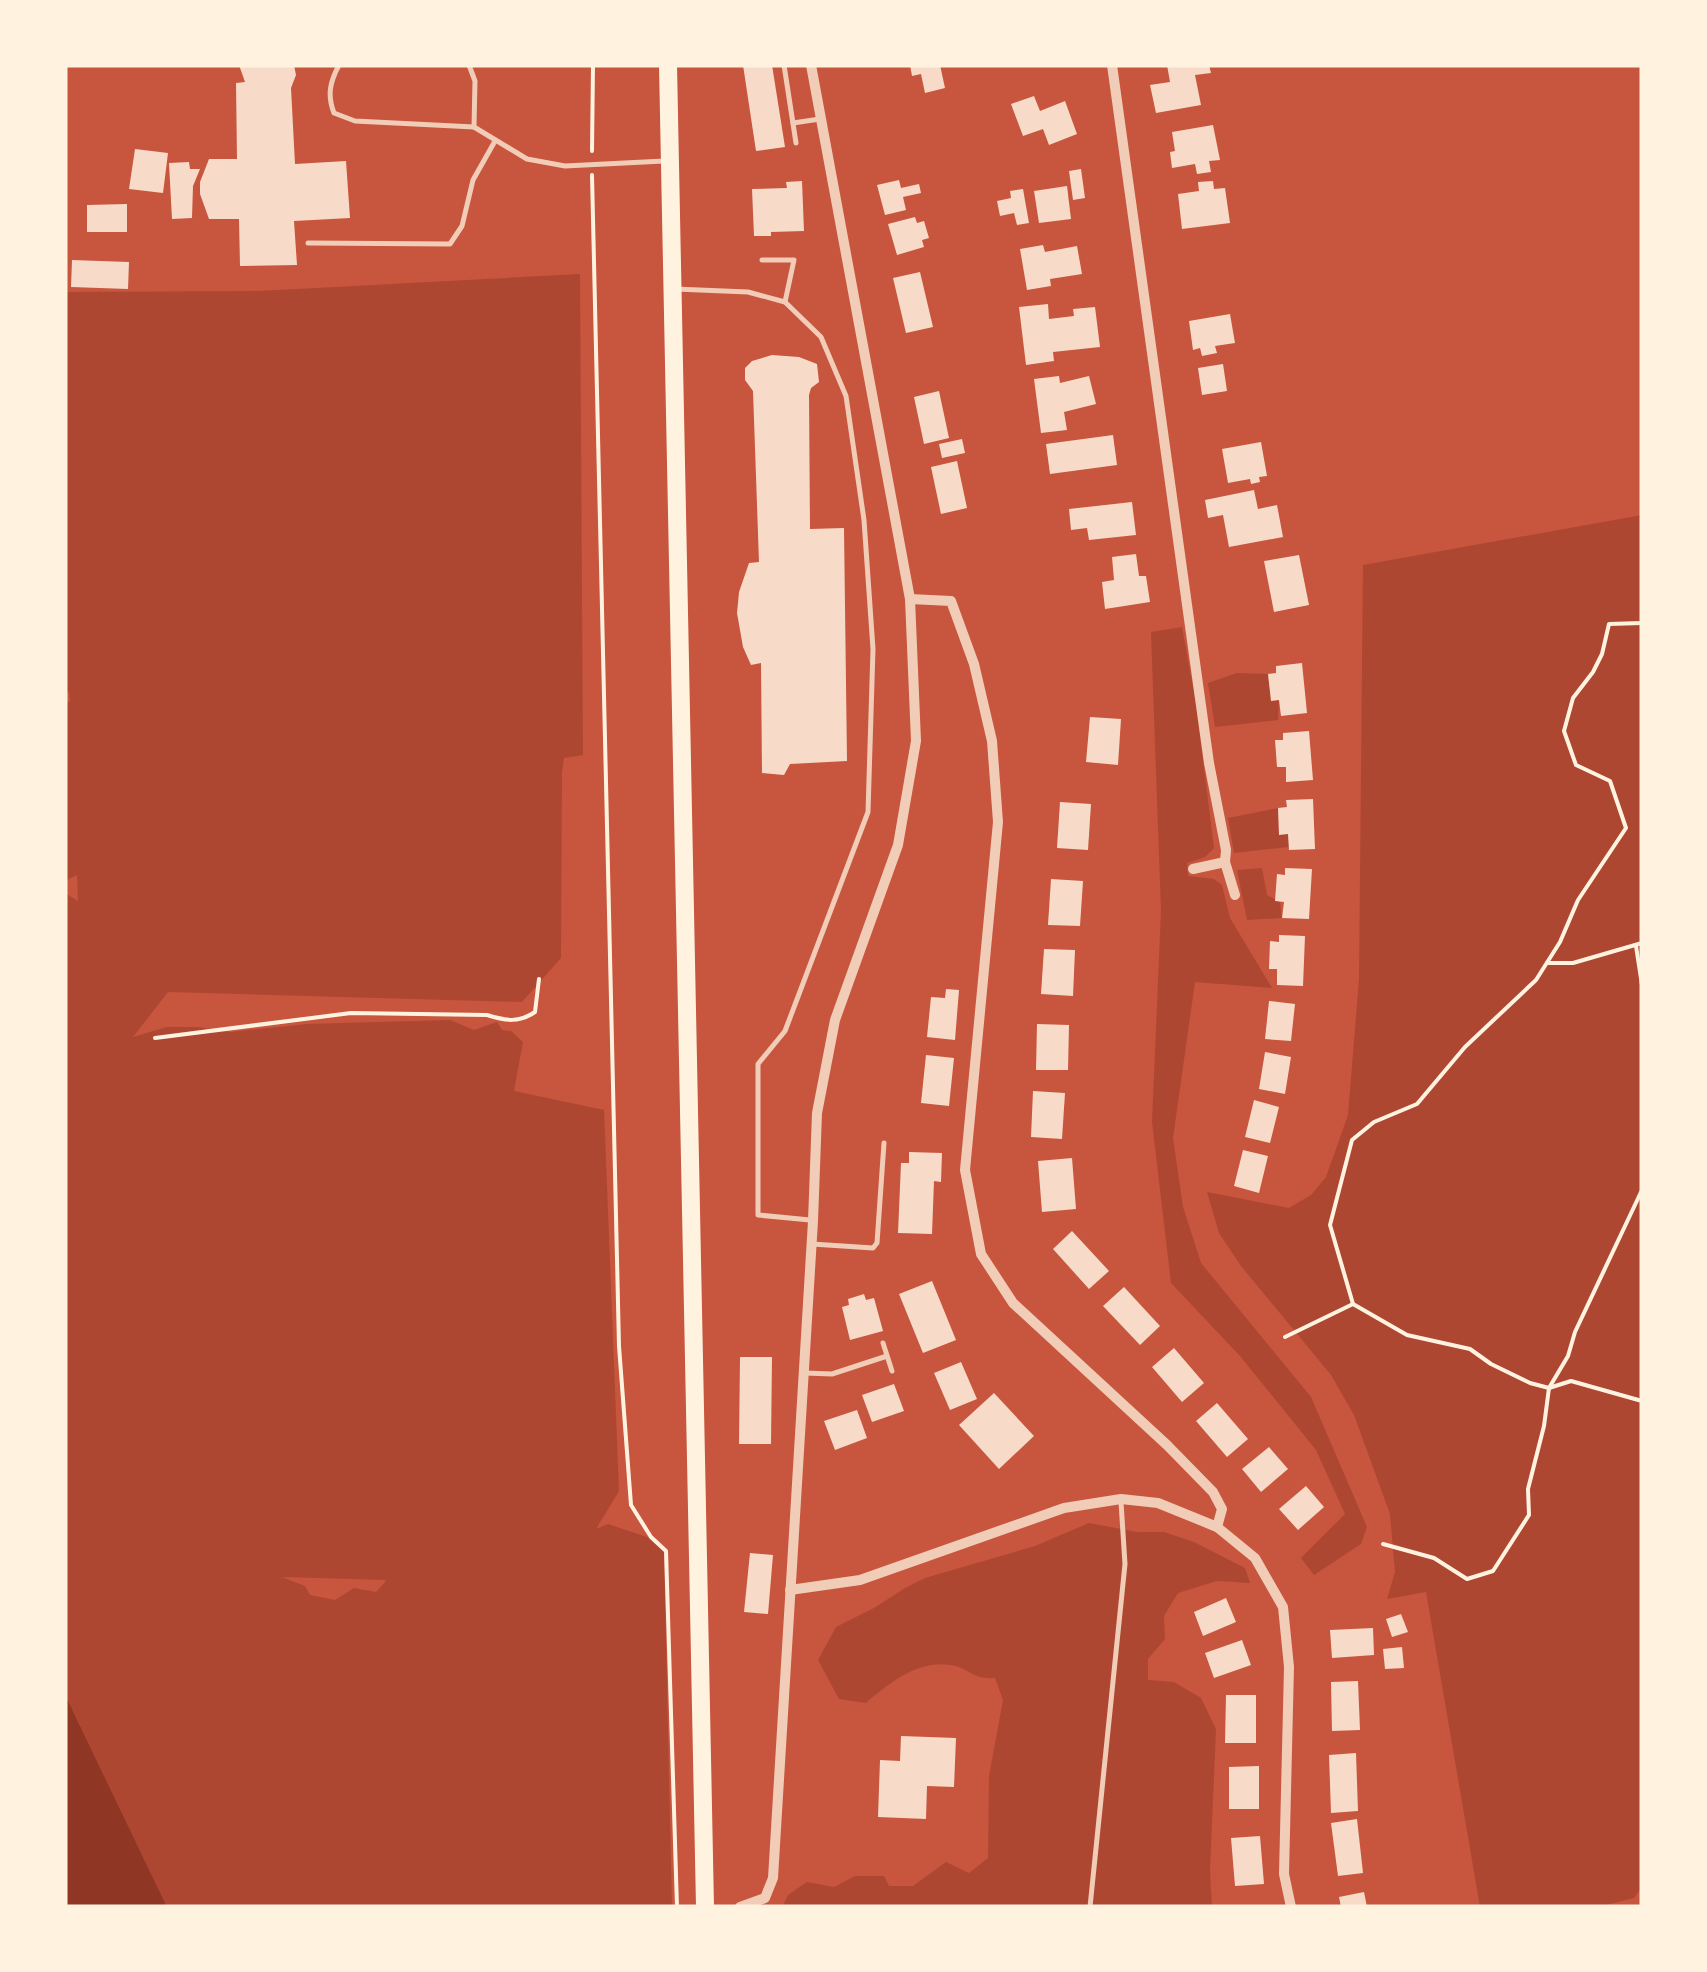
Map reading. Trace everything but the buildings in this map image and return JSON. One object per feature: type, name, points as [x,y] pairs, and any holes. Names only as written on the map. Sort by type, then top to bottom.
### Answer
[{"type":"highway","points":[[668,65],[705,1907]]},
{"type":"street","points":[[740,1907],[765,1898],[773,1878],[814,1220],[817,1112],[836,1020],[898,845],[916,740],[910,600],[811,65]]},
{"type":"street","points":[[1112,65],[1225,862],[1235,895]]},
{"type":"street","points":[[910,600],[951,602],[974,664],[992,741],[998,822],[965,1170],[980,1254],[1014,1302],[1213,1492],[1222,1508],[1217,1527]]},
{"type":"street","points":[[1193,869],[1225,862]]},
{"type":"street","points":[[790,1590],[860,1580],[1064,1508],[1121,1499],[1158,1502],[1217,1527],[1255,1558],[1283,1607],[1289,1667],[1284,1874],[1291,1907]]},
{"type":"lane","points":[[339,65],[329,99],[334,113],[355,121],[474,127],[527,159],[564,166],[670,161]]},
{"type":"lane","points":[[469,65],[475,82],[474,127]]},
{"type":"lane","points":[[784,65],[796,142]]},
{"type":"lane","points":[[793,123],[820,118]]},
{"type":"lane","points":[[308,243],[450,244],[462,226],[473,180],[495,141]]},
{"type":"lane","points":[[762,260],[794,260],[785,302]]},
{"type":"lane","points":[[671,289],[748,292],[785,302],[821,337],[846,396],[864,520],[874,649],[868,812],[786,1031],[758,1064],[758,1215],[814,1220]]},
{"type":"lane","points":[[812,1244],[873,1248],[877,1243],[884,1143]]},
{"type":"lane","points":[[882,1343],[892,1371]]},
{"type":"lane","points":[[805,1372],[832,1374],[887,1356]]},
{"type":"lane","points":[[1090,1907],[1125,1564],[1121,1499]]},
{"type":"path","points":[[593,65],[605,848],[619,1346],[630,1505],[666,1551],[678,1907]]},
{"type":"path","points":[[1642,622],[1610,624],[1602,654],[1574,698],[1564,732],[1576,765],[1610,781],[1626,828],[1578,900],[1560,942],[1536,980],[1465,1047],[1416,1104],[1374,1122],[1352,1140],[1330,1226],[1353,1304],[1407,1335],[1470,1350],[1530,1384],[1549,1388],[1571,1381],[1642,1401]]},
{"type":"path","points":[[1547,963],[1572,963],[1639,945],[1642,985]]},
{"type":"path","points":[[155,1038],[351,1013],[487,1014],[524,1020],[536,1012],[538,979]]},
{"type":"path","points":[[1383,1544],[1434,1558],[1467,1579],[1494,1571],[1529,1515],[1528,1490],[1549,1388],[1568,1356],[1575,1332],[1642,1190]]},
{"type":"path","points":[[1285,1338],[1353,1304]]},
{"type":"shaded area","points":[[580,274],[583,755],[564,758],[562,772],[561,958],[522,1002],[168,992],[133,1037],[167,1027],[230,1032],[307,1024],[450,1020],[474,1030],[497,1022],[502,1030],[511,1031],[523,1042],[514,1091],[604,1110],[619,1491],[596,1529],[608,1524],[647,1537],[664,1552],[672,1907],[167,1907],[65,1694],[65,893],[78,901],[77,875],[65,881],[65,701],[70,702],[69,691],[65,698],[65,292],[259,291]],"holes":[[[282,1577],[385,1580],[376,1592],[354,1588],[335,1600],[310,1595],[305,1586]]]},
{"type":"shaded area","points":[[1642,515],[1642,1887],[1634,1898],[1598,1907],[1480,1907],[1426,1592],[1387,1599],[1395,1572],[1390,1514],[1354,1415],[1331,1375],[1241,1266],[1219,1233],[1207,1192],[1289,1208],[1311,1195],[1326,1177],[1348,1115],[1359,979],[1363,565]]},
{"type":"shaded area","points":[[1182,627],[1214,848],[1205,857],[1187,863],[1188,876],[1214,879],[1222,885],[1230,918],[1272,988],[1195,982],[1173,1138],[1183,1207],[1201,1263],[1311,1397],[1367,1527],[1361,1544],[1314,1575],[1301,1558],[1345,1514],[1316,1450],[1240,1356],[1171,1283],[1152,1122],[1161,911],[1151,632]]},
{"type":"shaded area","points":[[1237,673],[1268,674],[1271,700],[1279,700],[1278,720],[1215,727],[1208,683]]},
{"type":"shaded area","points":[[1278,808],[1279,834],[1288,834],[1289,847],[1234,853],[1228,818]]},
{"type":"shaded area","points":[[1262,868],[1267,895],[1280,902],[1282,918],[1247,920],[1237,870]]},
{"type":"shaded area","points":[[1089,1523],[1137,1532],[1164,1532],[1194,1542],[1245,1568],[1250,1583],[1217,1581],[1178,1593],[1164,1616],[1165,1639],[1148,1659],[1148,1680],[1174,1682],[1201,1698],[1216,1729],[1212,1907],[782,1907],[788,1895],[807,1882],[834,1887],[855,1876],[884,1876],[889,1886],[913,1886],[946,1862],[969,1873],[988,1858],[989,1776],[1003,1700],[995,1678],[938,1664],[905,1675],[866,1703],[839,1699],[818,1660],[836,1627],[925,1578],[1035,1546]]},
{"type":"shaded area","points":[[65,1694],[72,1709],[167,1907],[65,1907]]}]
